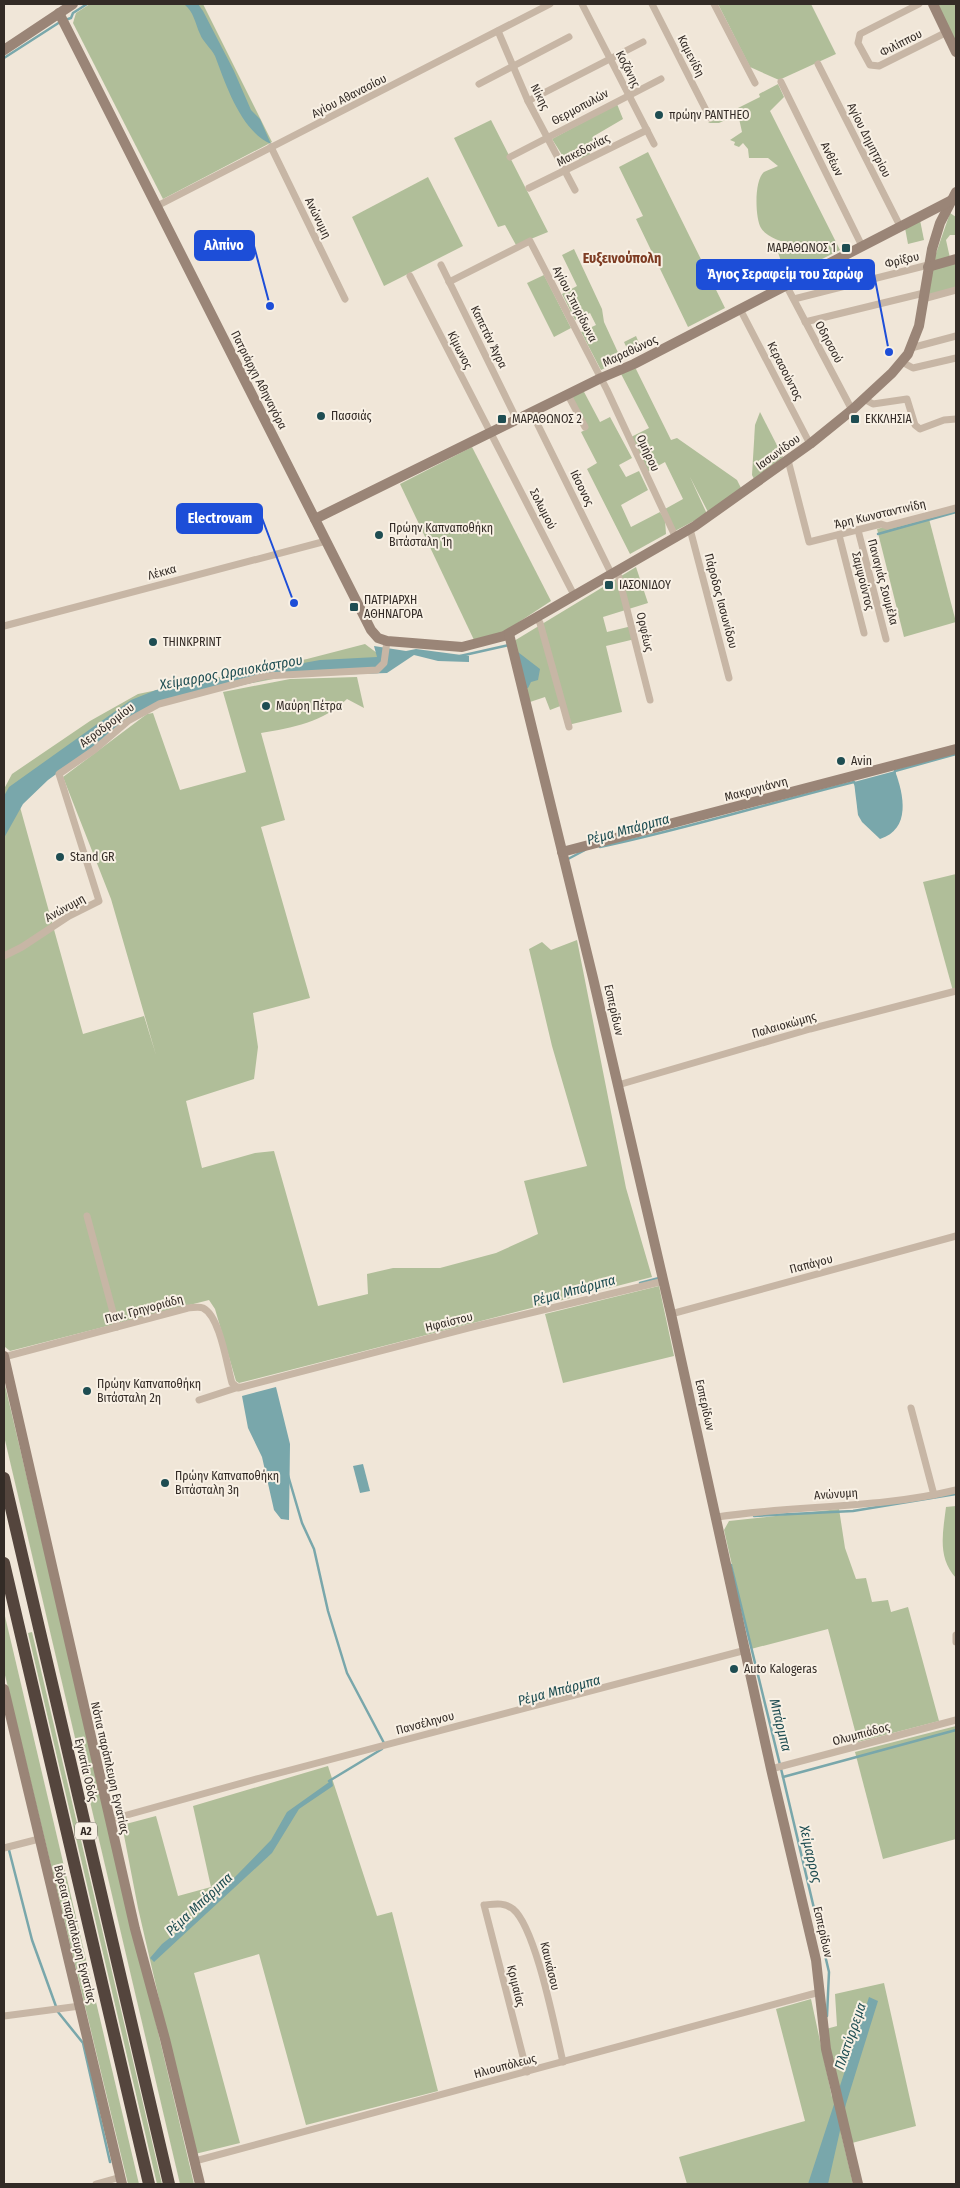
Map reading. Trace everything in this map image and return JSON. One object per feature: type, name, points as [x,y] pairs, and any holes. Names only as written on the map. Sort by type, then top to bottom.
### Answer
[{"type":"highway","name":"Εγνατία Οδός","points":[[4,1478],[169,2184]]},
{"type":"highway","name":"Α2","points":[[4,1563],[149,2184]]},
{"type":"street","points":[[4,50],[73,4]]},
{"type":"street","name":"Αγίου Αθανασίου","points":[[157,206],[391,88],[550,4]]},
{"type":"street","name":"Κοζάνης","points":[[582,4],[654,144]]},
{"type":"street","name":"Καμενίδη","points":[[652,4],[710,118]]},
{"type":"street","points":[[714,4],[755,83]]},
{"type":"street","name":"Φιλίππου","points":[[919,4],[861,32],[858,44],[870,65],[877,67],[947,32]]},
{"type":"street","points":[[933,4],[956,52]]},
{"type":"street","name":"Πατριάρχη Αθηναγόρα","points":[[59,13],[373,633],[379,639],[387,642]]},
{"type":"street","name":"Νίκης","points":[[498,31],[528,101],[575,190]]},
{"type":"street","points":[[480,84],[569,37]]},
{"type":"street","points":[[528,101],[643,42]]},
{"type":"street","name":"Αγίου Δημητρίου","points":[[818,64],[900,226]]},
{"type":"street","name":"Θερμοπυλών","points":[[510,156],[661,79]]},
{"type":"street","name":"Ανθέων","points":[[781,82],[862,246]]},
{"type":"street","name":"Μακεδονίας","points":[[528,188],[566,171],[646,130]]},
{"type":"street","name":"Ανώνυμη","points":[[271,147],[345,300]]},
{"type":"street","name":"Μαραθώνος","points":[[315,519],[601,378],[634,364],[928,212],[954,196]]},
{"type":"street","name":"Ιασωνίδου","points":[[508,634],[690,529],[810,444],[852,410],[902,362],[911,348],[919,326],[928,266],[940,223],[954,196]]},
{"type":"street","points":[[928,212],[936,213],[940,217],[940,223]]},
{"type":"street","name":"Αγίου Σπυρίδωνα","points":[[449,282],[530,241],[601,378]]},
{"type":"street","points":[[928,266],[956,259]]},
{"type":"street","name":"Καπετάν Άγρα","points":[[441,265],[517,420]]},
{"type":"street","name":"Φρίξου","points":[[794,299],[928,266]]},
{"type":"street","name":"Κίμωνος","points":[[410,276],[492,433]]},
{"type":"street","name":"Οδησσού","points":[[786,285],[852,410]]},
{"type":"street","points":[[806,322],[956,290]]},
{"type":"street","name":"Κερασούντος","points":[[740,309],[810,444]]},
{"type":"street","points":[[911,348],[956,336]]},
{"type":"street","points":[[902,362],[913,368],[956,358]]},
{"type":"street","name":"Ομήρου","points":[[601,378],[676,538]]},
{"type":"street","points":[[568,395],[585,427]]},
{"type":"street","points":[[864,399],[873,404],[907,399],[915,425],[920,429],[947,419],[956,419]]},
{"type":"street","name":"Ιάσονος","points":[[532,413],[614,572]]},
{"type":"street","name":"Σολωμού","points":[[492,433],[574,595]]},
{"type":"street","name":"Άρη Κωνσταντινίδη","points":[[788,460],[809,542],[882,524],[887,526],[956,508]]},
{"type":"street","name":"Πάροδος Ιασωνίδου","points":[[690,529],[729,678]]},
{"type":"street","name":"Παναγιάς Σουμέλα","points":[[858,530],[886,639]]},
{"type":"street","name":"Σαμψούντος","points":[[839,535],[864,633]]},
{"type":"street","name":"Λέκκα","points":[[4,626],[326,540]]},
{"type":"street","name":"Ορφέως","points":[[614,572],[650,700]]},
{"type":"street","points":[[536,617],[540,623],[569,728]]},
{"type":"street","points":[[387,642],[462,647],[485,643],[508,634]]},
{"type":"street","name":"Εσπερίδων","points":[[508,634],[664,1281],[771,1769],[815,1954],[829,2064],[858,2184]]},
{"type":"street","name":"Αεροδρομίου","points":[[59,774],[94,750],[128,721],[159,704],[265,676],[377,670],[386,658],[387,642]]},
{"type":"street","name":"Μακρυγιάννη","points":[[562,852],[956,749]]},
{"type":"street","name":"Ανώνυμη","points":[[4,956],[22,947],[67,917],[99,901],[59,774]]},
{"type":"street","name":"Παλαιοκώμης","points":[[618,1085],[810,1029],[956,991]]},
{"type":"street","points":[[87,1216],[117,1327]]},
{"type":"street","name":"Παπάγου","points":[[671,1314],[956,1236]]},
{"type":"street","name":"Ηφαίστου","points":[[199,1400],[239,1387],[477,1326],[664,1281]]},
{"type":"street","name":"Παν. Γρηγοριάδη","points":[[4,1356],[188,1308],[203,1308],[214,1319],[232,1383],[239,1387]]},
{"type":"street","name":"Νότια παράπλευρη Εγνατίας","points":[[4,1356],[134,1929],[200,2184]]},
{"type":"street","points":[[911,1408],[934,1495]]},
{"type":"street","name":"Ανώνυμη","points":[[717,1517],[934,1495],[956,1490]]},
{"type":"street","points":[[956,1635],[956,1642]]},
{"type":"street","name":"Πανσέληνου","points":[[109,1820],[260,1778],[746,1650]]},
{"type":"street","name":"Βόρεια παράπλευρη Εγνατίας","points":[[4,1689],[122,2181]]},
{"type":"street","name":"Ολυμπιάδος","points":[[771,1769],[956,1720]]},
{"type":"street","points":[[4,1848],[40,1839]]},
{"type":"street","name":"Καυκάσου","points":[[484,1905],[498,1903],[515,1910],[531,1936],[563,2062]]},
{"type":"street","name":"Κριμαίας","points":[[484,1905],[527,2072]]},
{"type":"street","name":"Ηλιουπόλεως","points":[[195,2161],[820,1992]]},
{"type":"street","points":[[4,2016],[80,2006]]},
{"type":"street","points":[[96,2184],[122,2181]]},
{"type":"green space","points":[[90,4],[203,4],[272,142],[163,199],[73,23],[76,13]]},
{"type":"green space","points":[[718,4],[811,4],[836,54],[779,80],[750,67]]},
{"type":"green space","points":[[937,4],[956,4],[956,42]]},
{"type":"green space","points":[[778,84],[784,97],[770,111],[840,250],[786,277],[778,252],[780,247],[792,245],[775,239],[761,228],[756,199],[761,176],[764,172],[778,166],[768,158],[749,158],[748,149],[743,143],[739,147],[730,140],[742,132],[738,114],[719,123],[708,123],[760,97],[759,94]]},
{"type":"green space","points":[[617,104],[623,119],[594,136],[597,142],[588,148],[591,156],[580,161],[575,153],[564,158],[552,139]]},
{"type":"green space","points":[[491,120],[548,232],[516,245],[505,225],[498,227],[454,138]]},
{"type":"green space","points":[[648,152],[725,308],[688,327],[636,219],[643,216],[619,167]]},
{"type":"green space","points":[[428,177],[463,246],[384,286],[352,217]]},
{"type":"green space","points":[[950,213],[956,217],[956,235],[950,235],[946,240],[950,258],[933,262]]},
{"type":"green space","points":[[920,220],[924,240],[908,244],[905,228]]},
{"type":"green space","points":[[574,249],[602,309],[604,322],[621,359],[630,355],[624,342],[636,336],[639,343],[646,340],[647,348],[601,370],[581,332],[596,325],[590,313],[575,320],[562,294],[577,286],[562,255]]},
{"type":"green space","points":[[956,262],[956,287],[928,295],[932,268]]},
{"type":"green space","points":[[544,275],[571,328],[554,337],[527,283]]},
{"type":"green space","points":[[633,363],[671,440],[677,438],[737,480],[741,488],[708,512],[690,477],[707,514],[675,531],[665,509],[683,499],[665,462],[647,472],[631,437],[649,428],[619,370]]},
{"type":"green space","points":[[583,390],[600,422],[610,417],[632,458],[619,465],[626,477],[639,471],[648,490],[621,505],[631,527],[660,512],[665,520],[666,534],[630,554],[587,469],[597,463],[581,432],[587,429],[571,396]]},
{"type":"green space","points":[[760,412],[783,457],[754,479],[752,475],[755,425]]},
{"type":"green space","points":[[472,447],[551,601],[504,632],[474,640],[400,484]]},
{"type":"green space","points":[[928,515],[956,622],[904,637],[877,529]]},
{"type":"green space","points":[[636,567],[648,603],[603,617],[607,632],[632,626],[635,639],[606,646],[622,712],[568,725],[563,705],[550,710],[545,697],[530,702],[514,641]]},
{"type":"green space","points":[[365,644],[377,653],[378,659],[142,704],[37,778],[20,807],[83,1034],[144,1016],[156,1055],[111,899],[63,777],[147,714],[153,713],[180,790],[246,772],[223,692],[290,679],[357,677],[364,708],[347,699],[318,719],[284,729],[261,733],[285,820],[261,827],[310,998],[253,1013],[258,1047],[254,1079],[186,1101],[202,1168],[255,1153],[274,1151],[318,1306],[368,1294],[367,1274],[393,1268],[440,1268],[496,1253],[538,1234],[524,1181],[587,1166],[552,1046],[529,949],[542,942],[551,950],[577,940],[626,1188],[652,1277],[239,1383],[236,1381],[215,1309],[209,1300],[10,1351],[5,1347],[4,1340],[4,789],[12,774],[90,721],[138,694],[307,659]]},
{"type":"green space","points":[[956,874],[956,990],[953,991],[923,882]]},
{"type":"green space","points":[[659,1286],[674,1356],[563,1383],[545,1314]]},
{"type":"green space","points":[[4,1381],[194,2184],[180,2184],[4,1436]]},
{"type":"green space","points":[[956,1506],[956,1578],[946,1562],[943,1544],[946,1507]]},
{"type":"green space","points":[[839,1509],[845,1548],[856,1579],[866,1578],[872,1602],[888,1600],[891,1612],[908,1607],[939,1721],[858,1742],[828,1629],[751,1649],[724,1530],[729,1521]]},
{"type":"green space","points":[[4,1612],[139,2184],[128,2184],[4,1671]]},
{"type":"green space","points":[[32,1632],[162,2184],[157,2184],[28,1633]]},
{"type":"green space","points":[[956,1726],[956,1839],[883,1859],[855,1752]]},
{"type":"green space","points":[[328,1766],[377,1916],[392,1912],[438,2091],[306,2125],[259,1954],[194,1973],[240,2143],[195,2154],[138,1908],[122,1825],[156,1816],[178,1896],[211,1887],[193,1806]]},
{"type":"green space","points":[[884,1983],[916,2126],[852,2143],[845,2121],[841,2133],[853,2184],[687,2184],[679,2157],[805,2121],[776,2009],[811,1999],[832,2097],[837,2081],[826,2029],[837,2026],[835,1994]]},
{"type":"water","points":[[184,4],[198,4],[203,11],[234,71],[251,110],[260,119],[271,144],[260,138],[243,118],[230,93],[215,56],[201,37],[192,14]]},
{"type":"water","points":[[374,646],[406,651],[416,649],[469,656],[469,662],[438,661],[414,655],[387,673],[275,677],[146,709],[48,780],[23,804],[4,838],[4,796],[9,787],[131,700],[156,690],[320,660],[377,657]]},
{"type":"water","points":[[514,649],[540,669],[538,680],[531,682],[528,688],[519,689]]},
{"type":"water","points":[[895,771],[901,790],[901,819],[897,828],[880,839],[862,822],[858,815],[854,782]]},
{"type":"water","points":[[276,1387],[290,1444],[289,1520],[281,1519],[274,1510],[262,1457],[248,1428],[242,1396]]},
{"type":"water","points":[[363,1464],[370,1491],[360,1493],[353,1466]]},
{"type":"water","points":[[332,1780],[333,1786],[299,1809],[272,1853],[154,1962],[150,1958],[162,1944],[195,1918],[271,1840],[287,1812]]},
{"type":"water","points":[[869,1997],[878,2001],[846,2104],[828,2184],[808,2184]]},
{"type":"waterway","points":[[65,20],[71,18],[73,13],[87,4]]},
{"type":"waterway","points":[[4,58],[60,22]]},
{"type":"waterway","points":[[878,534],[956,512]]},
{"type":"waterway","name":"Χείμαρρος Ωραιοκάστρου","points":[[460,656],[509,645]]},
{"type":"waterway","name":"Ρέμα Μπάρμπα","points":[[894,775],[895,771],[956,754]]},
{"type":"waterway","name":"Ρέμα Μπάρμπα","points":[[600,847],[854,782],[856,785]]},
{"type":"waterway","name":"Ρέμα Μπάρμπα","points":[[568,859],[585,850]]},
{"type":"waterway","name":"Ρέμα Μπάρμπα","points":[[640,1283],[659,1278]]},
{"type":"waterway","name":"Ρέμα Μπάρμπα","points":[[287,1472],[302,1523],[314,1549],[328,1611],[347,1673],[384,1743]]},
{"type":"waterway","name":"Ρέμα Μπάρμπα","points":[[754,1516],[853,1511],[956,1494]]},
{"type":"waterway","name":"Μπάρμπα","points":[[731,1565],[783,1777]]},
{"type":"waterway","name":"Χείμαρρος","points":[[827,2016],[829,1972],[783,1777],[956,1730]]},
{"type":"waterway","name":"Ρέμα Μπάρμπα","points":[[329,1781],[382,1749]]},
{"type":"waterway","name":"Ρέμα Μπάρμπα","points":[[9,1850],[32,1940],[58,2012],[83,2043],[110,2162]]},
{"type":"place","name":"πρώην PANTHEO","points":[[659,115]]},
{"type":"place","name":"ΜΑΡΑΘΩΝΟΣ 1","points":[[846,248]]},
{"type":"place","name":"Αλπίνο","points":[[270,306]]},
{"type":"place","name":"Άγιος Σεραφείμ του Σαρώφ","points":[[889,352]]},
{"type":"place","name":"Πασσιάς","points":[[321,416]]},
{"type":"place","name":"ΜΑΡΑΘΩΝΟΣ 2","points":[[502,419]]},
{"type":"place","name":"ΕΚΚΛΗΣΙΑ","points":[[855,419]]},
{"type":"place","name":"Πρώην Καπναποθήκη Βιτάσταλη 1η","points":[[379,535]]},
{"type":"place","name":"ΙΑΣΟΝΙΔΟΥ","points":[[609,585]]},
{"type":"place","name":"Electrovam","points":[[294,603]]},
{"type":"place","name":"ΠΑΤΡΙΑΡΧΗ ΑΘΗΝΑΓΟΡΑ","points":[[354,607]]},
{"type":"place","name":"THINKPRINT","points":[[153,642]]},
{"type":"place","name":"Μαύρη Πέτρα","points":[[266,706]]},
{"type":"place","name":"Avin","points":[[841,761]]},
{"type":"place","name":"Stand GR","points":[[60,857]]},
{"type":"place","name":"Πρώην Καπναποθήκη Βιτάσταλη 2η","points":[[87,1391]]},
{"type":"place","name":"Πρώην Καπναποθήκη Βιτάσταλη 3η","points":[[165,1483]]},
{"type":"place","name":"Auto Kalogeras","points":[[734,1669]]},
{"type":"district","name":"Ευξεινούπολη","points":[[622,258]]},
{"type":"water label","name":"Πλατύρρεμα","points":[[850,2036]]}]
